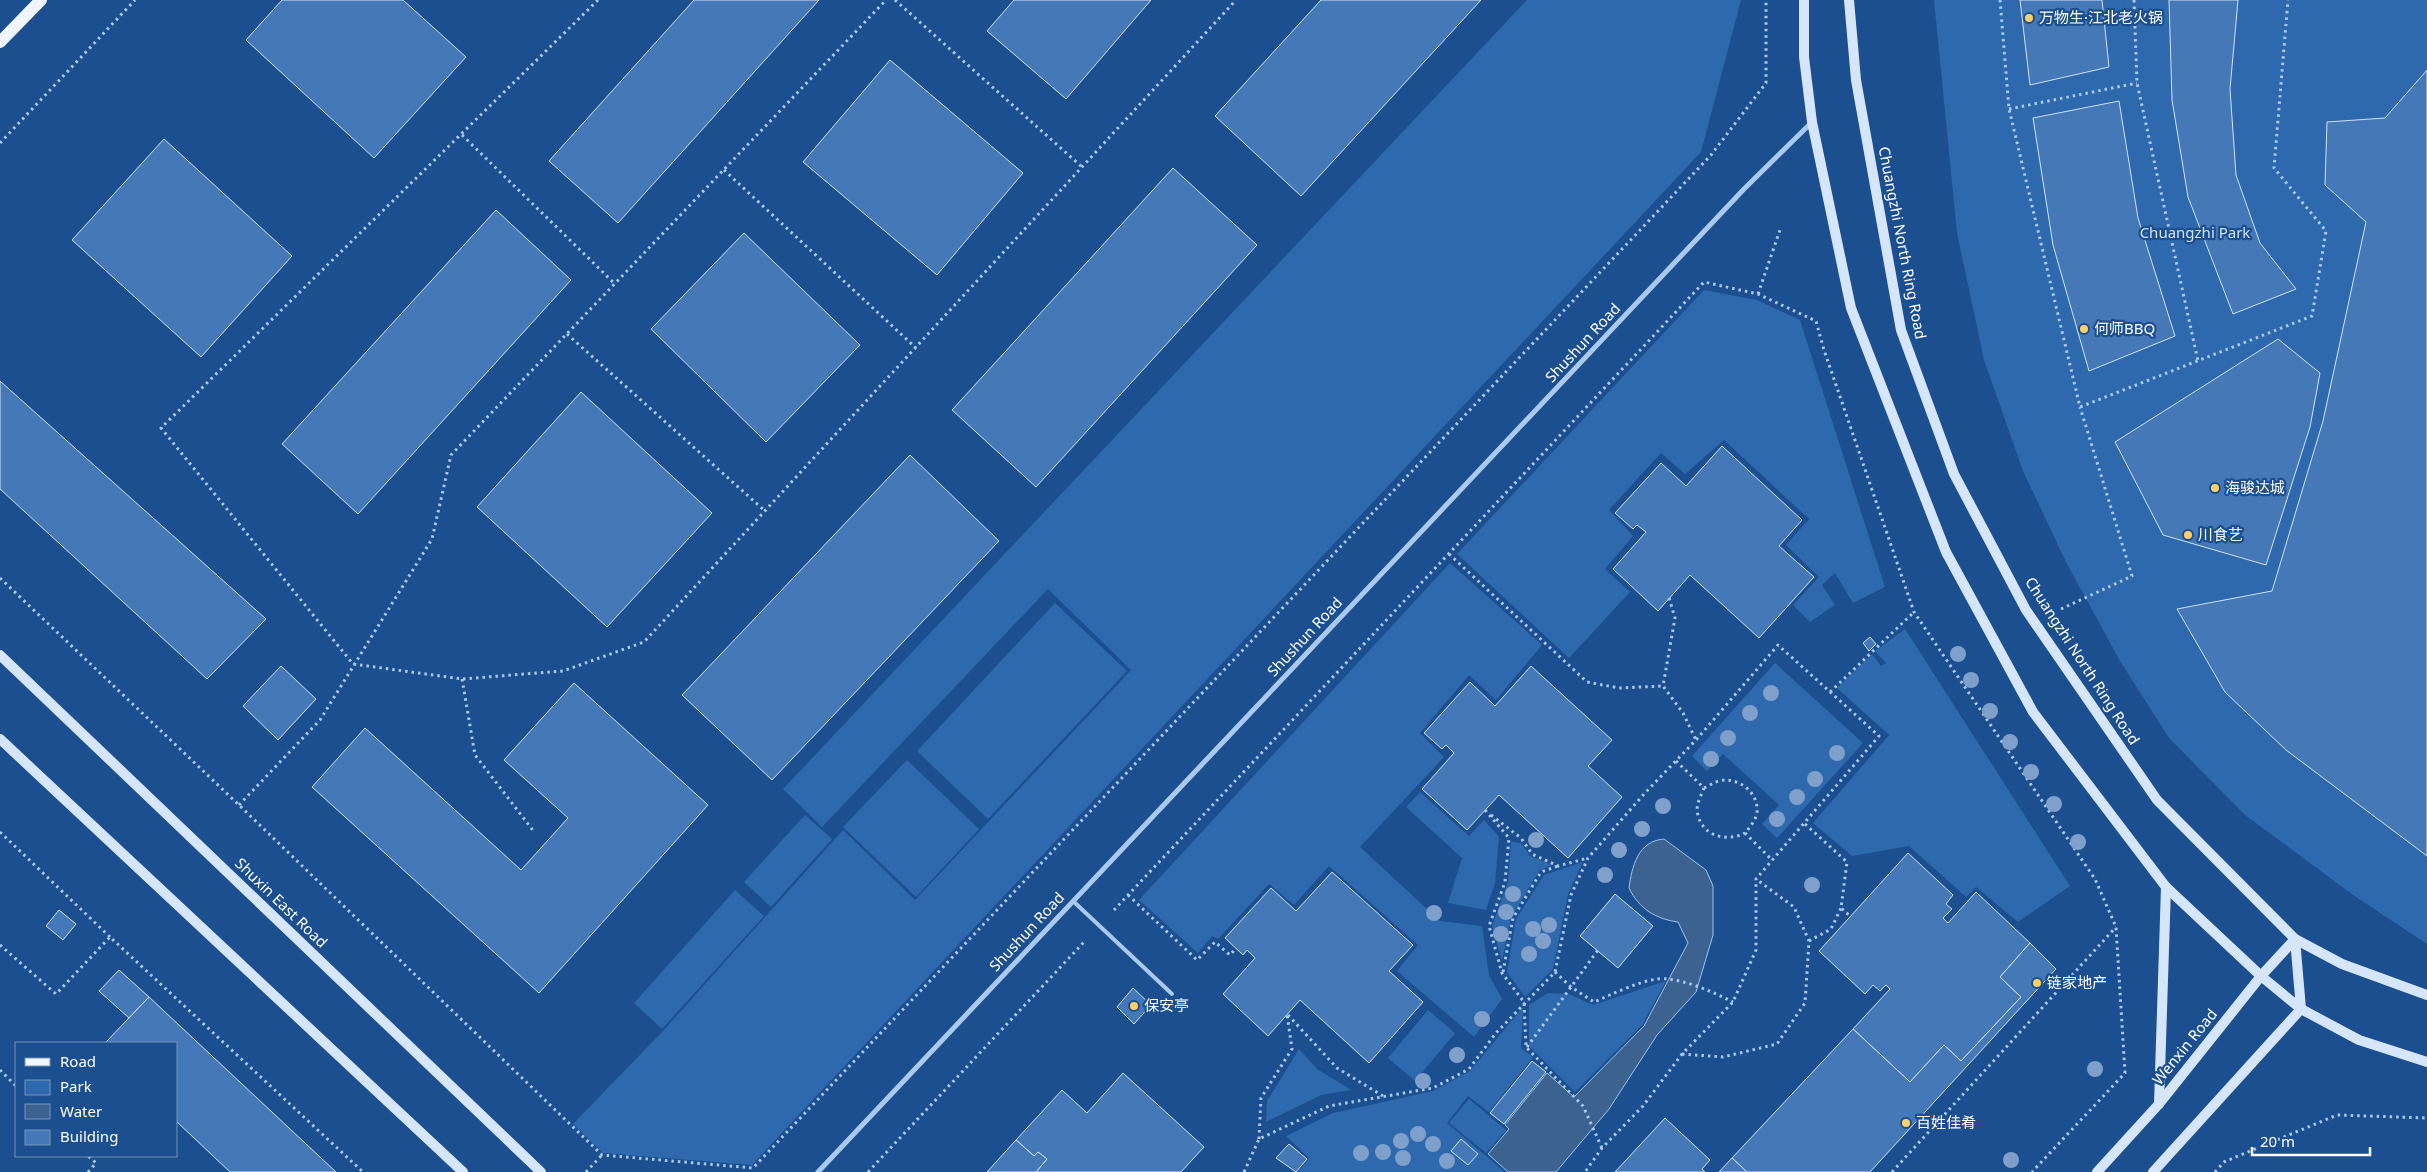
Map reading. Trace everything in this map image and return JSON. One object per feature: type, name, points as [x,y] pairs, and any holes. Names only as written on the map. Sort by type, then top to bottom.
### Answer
[{"type":"main road","points":[[0,42],[41,0]]},
{"type":"main road","points":[[1804,0],[1804,57],[1812,122],[1851,308],[1946,552],[2033,712],[2166,887],[2261,976],[2301,1009],[2359,1040],[2427,1062]]},
{"type":"main road","name":"Chuangzhi North Ring Road","points":[[1849,0],[1856,80],[1901,330],[1954,474],[2026,610],[2157,800],[2296,939],[2342,964],[2427,995]]},
{"type":"main road","name":"Shuxin East Road","points":[[0,655],[542,1172]]},
{"type":"main road","points":[[0,739],[464,1172]]},
{"type":"main road","points":[[2159,1104],[2166,887]]},
{"type":"main road","points":[[2153,1172],[2301,1009],[2296,939]]},
{"type":"main road","name":"Wenxin Road","points":[[2096,1172],[2159,1104],[2261,976],[2296,939]]},
{"type":"street","name":"Shushun Road","points":[[818,1172],[1744,189],[1812,122]]},
{"type":"lane","points":[[1073,901],[1172,994]]},
{"type":"path","points":[[0,143],[135,0]]},
{"type":"path","points":[[598,0],[161,428],[353,664],[462,679],[563,671],[644,642],[1236,0]]},
{"type":"path","points":[[239,805],[320,720],[432,539],[451,455],[886,0]]},
{"type":"path","points":[[895,0],[1082,168]]},
{"type":"path","points":[[0,578],[602,1155],[753,1168],[1711,155],[1766,83],[1766,0]]},
{"type":"path","points":[[2000,0],[2009,109],[2080,407],[2132,576],[2061,609]]},
{"type":"path","points":[[2134,0],[2138,83],[2198,361]]},
{"type":"path","points":[[2080,407],[2312,316],[2326,231],[2274,168],[2288,0]]},
{"type":"path","points":[[2009,109],[2138,83]]},
{"type":"path","points":[[462,135],[615,284]]},
{"type":"path","points":[[724,170],[916,348]]},
{"type":"path","points":[[1758,294],[1781,227]]},
{"type":"path","points":[[868,1172],[1704,282],[1758,294],[1816,321],[1914,612],[2095,879],[2116,927],[2125,1073],[2032,1172]]},
{"type":"path","points":[[567,334],[765,511]]},
{"type":"path","points":[[1449,554],[1587,682],[1620,688],[1663,686]]},
{"type":"path","points":[[1669,598],[1676,618],[1663,686],[1683,713],[1696,740]]},
{"type":"path","points":[[1830,692],[1914,612]]},
{"type":"path","points":[[1259,1139],[1329,1106],[1433,1088],[1469,1069],[1496,1033],[1524,1002],[1556,972],[1571,895],[1588,858],[1696,740],[1778,645],[1879,736],[1756,879],[1756,950],[1733,1002],[1682,1054],[1643,1106],[1602,1148],[1585,1172]]},
{"type":"path","points":[[462,679],[475,755],[535,833]]},
{"type":"path","points":[[1676,761],[1704,788]]},
{"type":"path","points":[[1733,780],[1744,785],[1756,801],[1757,812],[1753,823],[1745,833],[1737,837],[1725,838],[1713,834],[1703,824],[1698,815],[1698,802],[1704,788],[1720,781],[1733,780]]},
{"type":"path","points":[[1558,866],[1532,854],[1521,838],[1485,810],[1509,838],[1505,882],[1489,926],[1502,972],[1524,1002],[1526,1047],[1584,1106],[1602,1148]]},
{"type":"path","points":[[1804,824],[1847,862],[1841,908],[1832,930],[1809,942]]},
{"type":"path","points":[[0,832],[362,1172]]},
{"type":"path","points":[[1745,833],[1772,860]]},
{"type":"path","points":[[1502,972],[1513,918],[1540,872],[1588,858]]},
{"type":"path","points":[[1682,1054],[1723,1057],[1778,1044],[1805,1003],[1809,942],[1794,907],[1756,879]]},
{"type":"path","points":[[1128,895],[1197,960],[1215,942],[1230,955],[1236,948]]},
{"type":"path","points":[[1841,908],[1850,916]]},
{"type":"path","points":[[1892,1172],[2116,927]]},
{"type":"path","points":[[0,945],[56,994],[110,937]]},
{"type":"path","points":[[1526,1047],[1598,950]]},
{"type":"path","points":[[1556,972],[1571,987],[1594,1002],[1630,986],[1666,978],[1704,988],[1733,1002]]},
{"type":"path","points":[[1244,1172],[1259,1139],[1261,1098],[1292,1049],[1287,1014],[1337,1068],[1384,1097]]},
{"type":"path","points":[[0,1070],[15,1085]]},
{"type":"path","points":[[2215,1172],[2224,1162],[2337,1115],[2427,1118]]},
{"type":"path","points":[[586,1172],[602,1155]]},
{"type":"path","points":[[88,1172],[96,1163],[89,1157]]},
{"type":"green space","points":[[1527,0],[1741,0],[1701,152],[752,1165],[603,1153],[573,1124],[663,1031],[843,830],[915,900],[1131,670],[1048,589],[822,827],[783,789]]},
{"type":"green space","name":"Chuangzhi Park","points":[[1934,0],[2427,0],[2427,944],[2353,895],[2245,815],[2169,738],[2120,661],[2066,562],[2023,471],[1984,360],[1957,233]]},
{"type":"green space","points":[[1704,290],[1757,300],[1800,320],[1885,587],[1853,603],[1835,573],[1822,585],[1835,605],[1810,622],[1793,605],[1819,577],[1786,545],[1809,519],[1724,440],[1685,474],[1661,453],[1609,510],[1633,536],[1605,569],[1630,592],[1569,658],[1457,554]]},
{"type":"green space","points":[[1450,563],[1542,645],[1496,700],[1469,675],[1420,733],[1444,757],[1360,847],[1440,921],[1482,926],[1489,975],[1502,999],[1474,1037],[1397,971],[1418,945],[1329,866],[1294,905],[1269,884],[1218,939],[1212,936],[1198,953],[1139,900]]},
{"type":"green space","points":[[1055,603],[1127,671],[988,819],[917,751]]},
{"type":"green space","points":[[1905,629],[2070,886],[2018,922],[1976,887],[1966,897],[1909,846],[1852,856],[1813,823],[1889,735],[1837,688],[1872,654],[1881,666],[1886,663],[1875,651]]},
{"type":"green space","points":[[1775,663],[1863,743],[1777,838],[1762,824],[1779,805],[1723,754],[1707,771],[1692,756]]},
{"type":"green space","points":[[907,760],[979,829],[916,897],[843,827]]},
{"type":"green space","points":[[1420,792],[1469,836],[1484,820],[1499,837],[1495,883],[1486,910],[1448,903],[1462,858],[1406,807]]},
{"type":"green space","points":[[805,815],[832,839],[771,907],[744,882]]},
{"type":"green space","points":[[1511,842],[1521,843],[1530,856],[1552,865],[1539,871],[1511,918],[1502,961],[1492,926],[1508,882]]},
{"type":"green space","points":[[1583,862],[1568,894],[1553,969],[1525,997],[1507,972],[1516,919],[1544,875]]},
{"type":"green space","points":[[735,890],[764,916],[662,1029],[634,1003]]},
{"type":"green space","points":[[1666,981],[1642,1025],[1575,1092],[1529,1046],[1529,1005],[1548,993],[1569,994],[1593,1005]]},
{"type":"green space","points":[[1523,1007],[1521,1048],[1533,1057],[1489,1112],[1468,1096],[1447,1123],[1505,1172],[1298,1172],[1309,1158],[1286,1136],[1333,1113],[1433,1091],[1470,1071]]},
{"type":"green space","points":[[1428,1010],[1455,1033],[1415,1081],[1388,1058]]},
{"type":"green space","points":[[1299,1049],[1317,1069],[1351,1090],[1321,1095],[1266,1122],[1267,1101]]},
{"type":"green space","points":[[1469,1099],[1506,1130],[1486,1153],[1449,1123]]},
{"type":"water","points":[[1664,839],[1706,870],[1713,886],[1713,935],[1696,992],[1657,1035],[1609,1109],[1556,1172],[1508,1172],[1488,1154],[1509,1129],[1505,1125],[1547,1073],[1574,1097],[1644,1026],[1688,943],[1678,922],[1670,921],[1649,912],[1638,902],[1629,888],[1632,871],[1642,850],[1648,844]]},
{"type":"building","points":[[282,0],[403,0],[466,57],[374,158],[246,40]]},
{"type":"building","points":[[694,0],[819,0],[618,223],[549,161]]},
{"type":"building","points":[[1014,0],[1151,0],[1066,99],[987,31]]},
{"type":"building","points":[[1321,0],[1481,0],[1301,196],[1215,116]]},
{"type":"building","points":[[2020,0],[2102,0],[2109,67],[2030,85]]},
{"type":"building","points":[[2169,0],[2238,0],[2230,89],[2236,175],[2260,243],[2296,289],[2233,314],[2188,197],[2172,100]]},
{"type":"building","points":[[890,60],[1023,173],[937,275],[803,162]]},
{"type":"building","points":[[2427,70],[2427,856],[2286,750],[2225,692],[2177,609],[2272,591],[2323,421],[2366,222],[2325,185],[2327,122],[2385,118]]},
{"type":"building","points":[[2119,101],[2138,218],[2175,336],[2089,371],[2053,245],[2033,118]]},
{"type":"building","points":[[164,139],[292,256],[201,357],[72,240]]},
{"type":"building","points":[[1173,168],[1257,245],[1036,487],[952,410]]},
{"type":"building","points":[[496,210],[571,280],[358,514],[282,444]]},
{"type":"building","points":[[744,233],[860,345],[766,442],[651,329]]},
{"type":"building","name":"海骏达城","points":[[2278,339],[2320,373],[2310,427],[2266,565],[2163,535],[2115,442]]},
{"type":"building","points":[[0,381],[266,619],[207,679],[0,489]]},
{"type":"building","points":[[581,392],[712,513],[607,627],[477,507]]},
{"type":"building","points":[[1722,446],[1802,520],[1779,546],[1814,577],[1759,638],[1690,575],[1658,611],[1613,569],[1646,532],[1637,525],[1633,529],[1615,513],[1661,463],[1686,486]]},
{"type":"building","points":[[910,455],[999,541],[772,780],[682,695]]},
{"type":"building","points":[[1870,637],[1876,644],[1869,651],[1863,643]]},
{"type":"building","points":[[281,666],[316,699],[278,740],[243,706]]},
{"type":"building","points":[[1531,666],[1612,740],[1588,766],[1622,797],[1568,858],[1499,795],[1467,830],[1422,789],[1454,753],[1446,745],[1442,749],[1424,733],[1470,682],[1495,706]]},
{"type":"building","points":[[574,683],[708,805],[539,993],[312,787],[365,728],[521,870],[568,818],[504,760]]},
{"type":"building","points":[[1908,853],[1953,895],[1946,904],[1952,909],[1943,918],[1948,923],[1976,892],[2030,943],[2000,977],[2021,997],[1961,1061],[1944,1045],[1910,1082],[1853,1029],[1890,989],[1886,985],[1880,991],[1873,985],[1865,994],[1819,951]]},
{"type":"building","points":[[1332,872],[1413,945],[1389,971],[1423,1002],[1369,1063],[1300,1000],[1268,1036],[1223,994],[1255,958],[1247,950],[1243,955],[1225,938],[1271,888],[1296,911]]},
{"type":"building","points":[[1615,894],[1653,926],[1618,968],[1580,936]]},
{"type":"building","points":[[59,910],[76,924],[63,940],[46,926]]},
{"type":"building","points":[[2030,943],[2056,969],[1870,1172],[1747,1172],[1732,1158],[1853,1029],[1910,1082],[1944,1045],[1961,1061],[2021,997],[2000,977]]},
{"type":"building","points":[[119,970],[149,997],[129,1018],[99,991]]},
{"type":"building","name":"保安亭","points":[[1133,988],[1151,1005],[1134,1024],[1117,1007]]},
{"type":"building","points":[[149,997],[336,1172],[230,1172],[178,1123],[178,1042],[106,1042]]},
{"type":"building","points":[[1532,1061],[1546,1072],[1504,1124],[1490,1113]]},
{"type":"building","points":[[1123,1073],[1204,1147],[1181,1172],[1036,1172],[1047,1159],[1038,1152],[1034,1156],[1016,1140],[1062,1090],[1087,1113]]},
{"type":"building","points":[[1665,1118],[1710,1160],[1702,1169],[1705,1172],[1615,1172]]},
{"type":"building","points":[[1461,1139],[1478,1154],[1468,1165],[1451,1151]]},
{"type":"building","points":[[1016,1140],[1034,1156],[1038,1152],[1047,1159],[1036,1172],[987,1172]]},
{"type":"building","points":[[1289,1144],[1307,1159],[1296,1172],[1276,1158]]},
{"type":"building","points":[[1732,1158],[1747,1172],[1719,1172]]},
{"type":"place","name":"万物生·江北老火锅","points":[[2029,18]]},
{"type":"place","name":"何师BBQ","points":[[2084,329]]},
{"type":"place","name":"海骏达城","points":[[2215,488]]},
{"type":"place","name":"川食艺","points":[[2188,535]]},
{"type":"place","name":"链家地产","points":[[2037,983]]},
{"type":"place","name":"保安亭","points":[[1134,1006]]},
{"type":"place","name":"百姓佳肴","points":[[1906,1123]]}]
